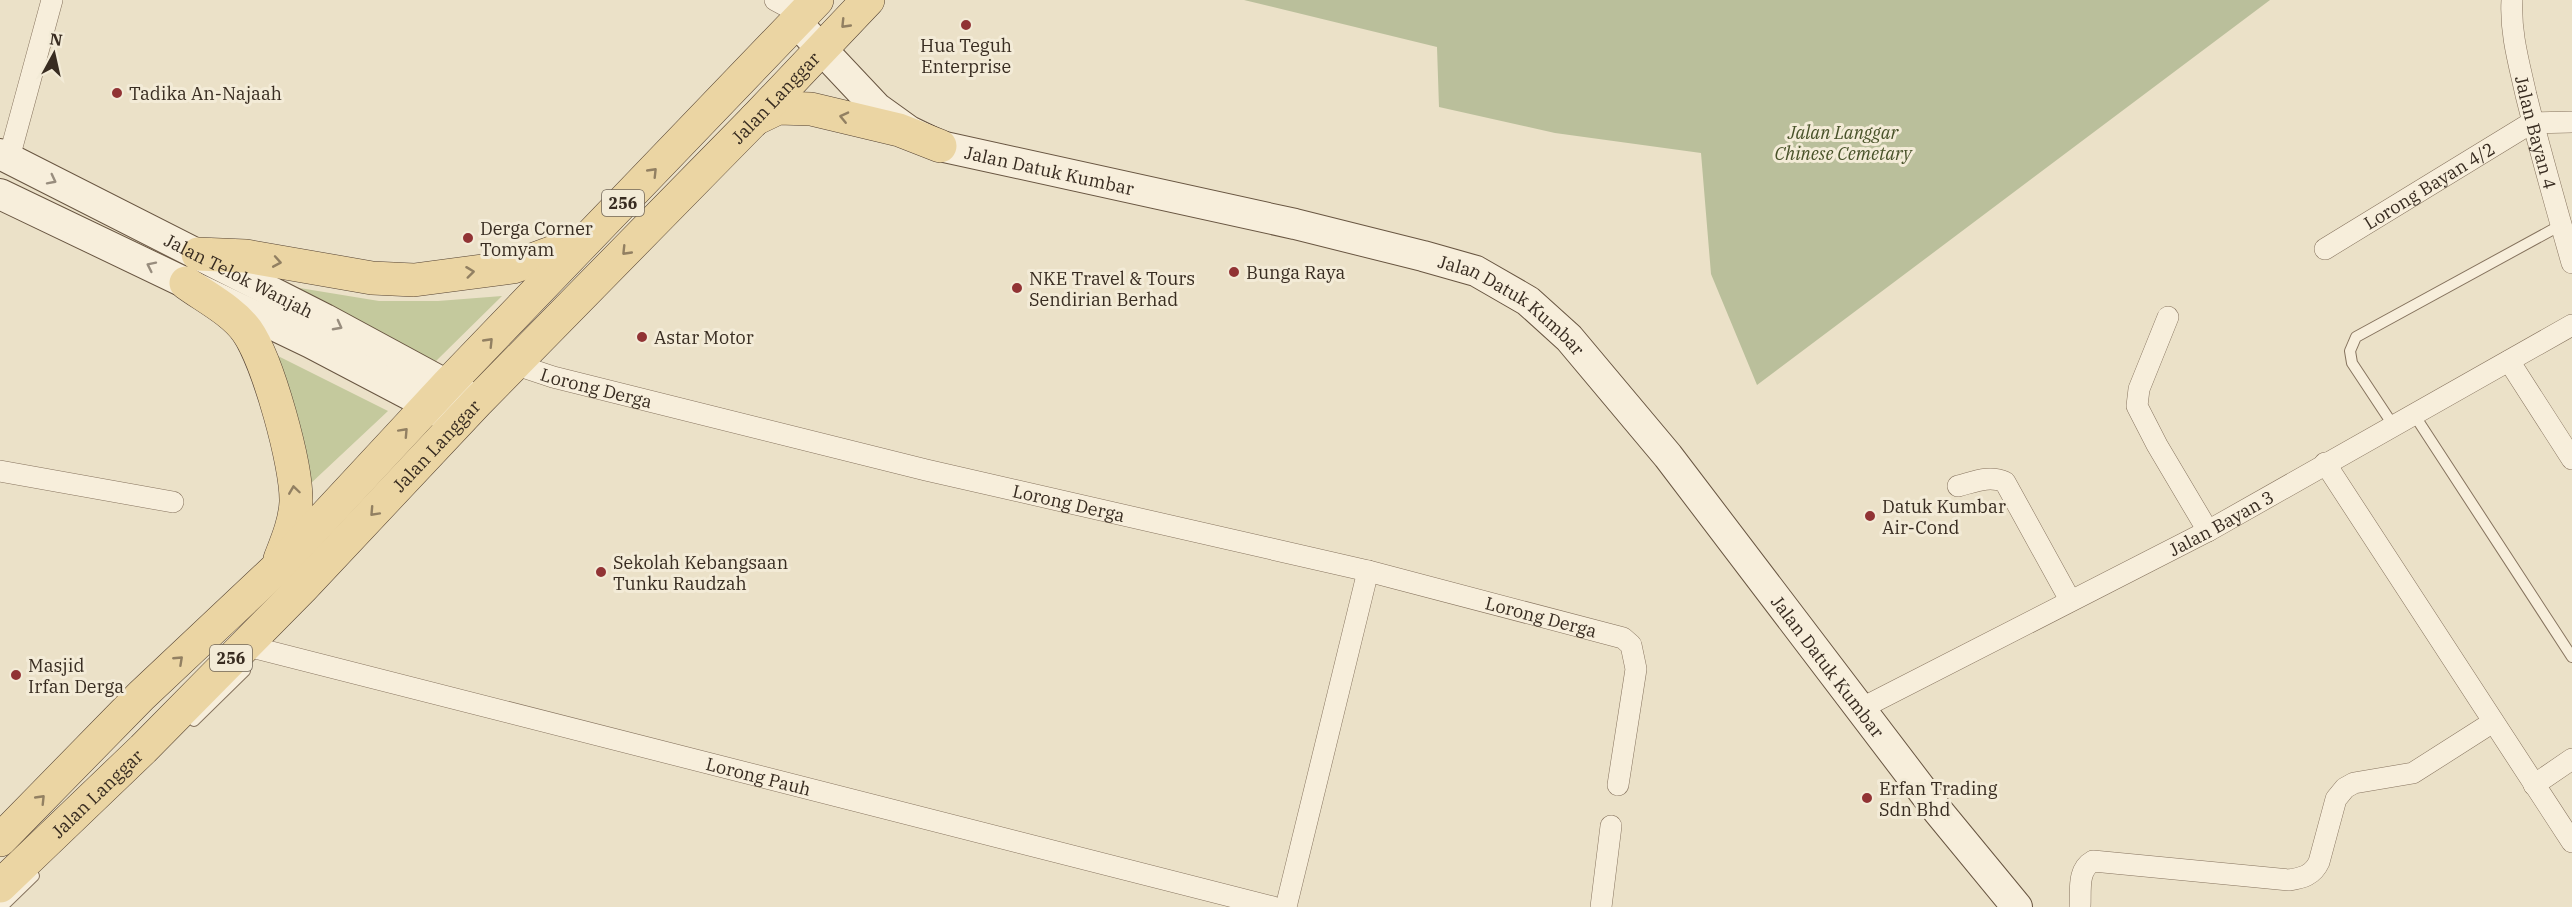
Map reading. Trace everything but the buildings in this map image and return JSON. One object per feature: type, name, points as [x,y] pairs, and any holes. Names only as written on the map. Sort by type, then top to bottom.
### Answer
[{"type":"main road","name":"Jalan Langgar","points":[[0,886],[244,658],[302,588],[467,413],[755,119],[868,0]]},
{"type":"main road","name":"Jalan Langgar","points":[[0,840],[141,696],[278,567],[438,394],[590,238],[798,9]]},
{"type":"main road","name":"Jalan Datuk Kumbar","points":[[798,9],[821,49],[877,108],[909,131],[940,146],[1284,221],[1423,256],[1476,271],[1528,301],[1569,338],[1668,456],[1862,708],[1938,811],[2017,907]]},
{"type":"main road","points":[[755,119],[778,108],[811,110],[899,130],[940,146]]},
{"type":"main road","name":"Jalan Telok Wanjah","points":[[5,156],[311,343],[438,394],[467,413]]},
{"type":"main road","name":"Jalan Telok Wanjah","points":[[0,194],[192,269]]},
{"type":"main road","points":[[278,567],[293,523],[296,501],[289,453],[274,397],[247,332],[192,269],[246,256],[372,278],[414,280],[513,267],[540,259],[590,238]]},
{"type":"street","points":[[5,156],[52,0]]},
{"type":"street","name":"Jalan Bayan 4","points":[[2512,0],[2511,19],[2514,41],[2531,123],[2564,216],[2572,263]]},
{"type":"street","points":[[2531,123],[2572,122]]},
{"type":"street","name":"Lorong Bayan 4/2","points":[[2325,249],[2531,123]]},
{"type":"street","points":[[2168,317],[2139,389],[2137,406],[2157,445],[2208,531]]},
{"type":"street","name":"Jalan Bayan 3","points":[[1862,708],[2208,531],[2572,325]]},
{"type":"street","points":[[2509,361],[2572,459]]},
{"type":"street","name":"Lorong Derga","points":[[514,364],[553,377],[926,470],[1368,571],[1623,638],[1631,645],[1636,669],[1618,784]]},
{"type":"street","points":[[2325,463],[2572,842]]},
{"type":"street","points":[[0,471],[173,502]]},
{"type":"street","points":[[1958,486],[1982,479],[1996,478],[2005,482],[2070,600]]},
{"type":"street","points":[[1286,907],[1368,571]]},
{"type":"street","name":"Lorong Pauh","points":[[244,658],[1273,907]]},
{"type":"street","points":[[2080,907],[2082,872],[2086,865],[2093,861],[2289,880],[2309,875],[2319,862],[2336,799],[2345,788],[2354,783],[2413,773],[2493,722]]},
{"type":"street","points":[[2534,785],[2572,759]]},
{"type":"street","points":[[1601,907],[1611,826]]},
{"type":"lane","points":[[2393,425],[2352,363],[2350,351],[2356,337],[2564,216]]},
{"type":"lane","points":[[2413,413],[2572,657]]},
{"type":"lane","points":[[186,728],[244,658]]},
{"type":"lane","points":[[2,907],[44,866]]},
{"type":"green space","name":"Jalan Langgar Chinese Cemetary","points":[[1244,0],[2270,0],[1757,385],[1711,274],[1701,153],[1555,133],[1439,107],[1437,47]]},
{"type":"green space","points":[[269,283],[379,301],[438,301],[502,296],[436,361]]},
{"type":"green space","points":[[268,351],[388,411],[309,485]]},
{"type":"place","name":"Hua Teguh Enterprise","points":[[966,25]]},
{"type":"place","name":"Tadika An-Najaah","points":[[117,93]]},
{"type":"place","name":"Derga Corner Tomyam","points":[[468,238]]},
{"type":"place","name":"Bunga Raya","points":[[1234,272]]},
{"type":"place","name":"NKE Travel & Tours Sendirian Berhad","points":[[1017,288]]},
{"type":"place","name":"Astar Motor","points":[[642,337]]},
{"type":"place","name":"Datuk Kumbar Air-Cond","points":[[1870,516]]},
{"type":"place","name":"Sekolah Kebangsaan Tunku Raudzah","points":[[601,572]]},
{"type":"place","name":"Masjid Irfan Derga","points":[[16,675]]},
{"type":"place","name":"Erfan Trading Sdn Bhd","points":[[1867,798]]}]
